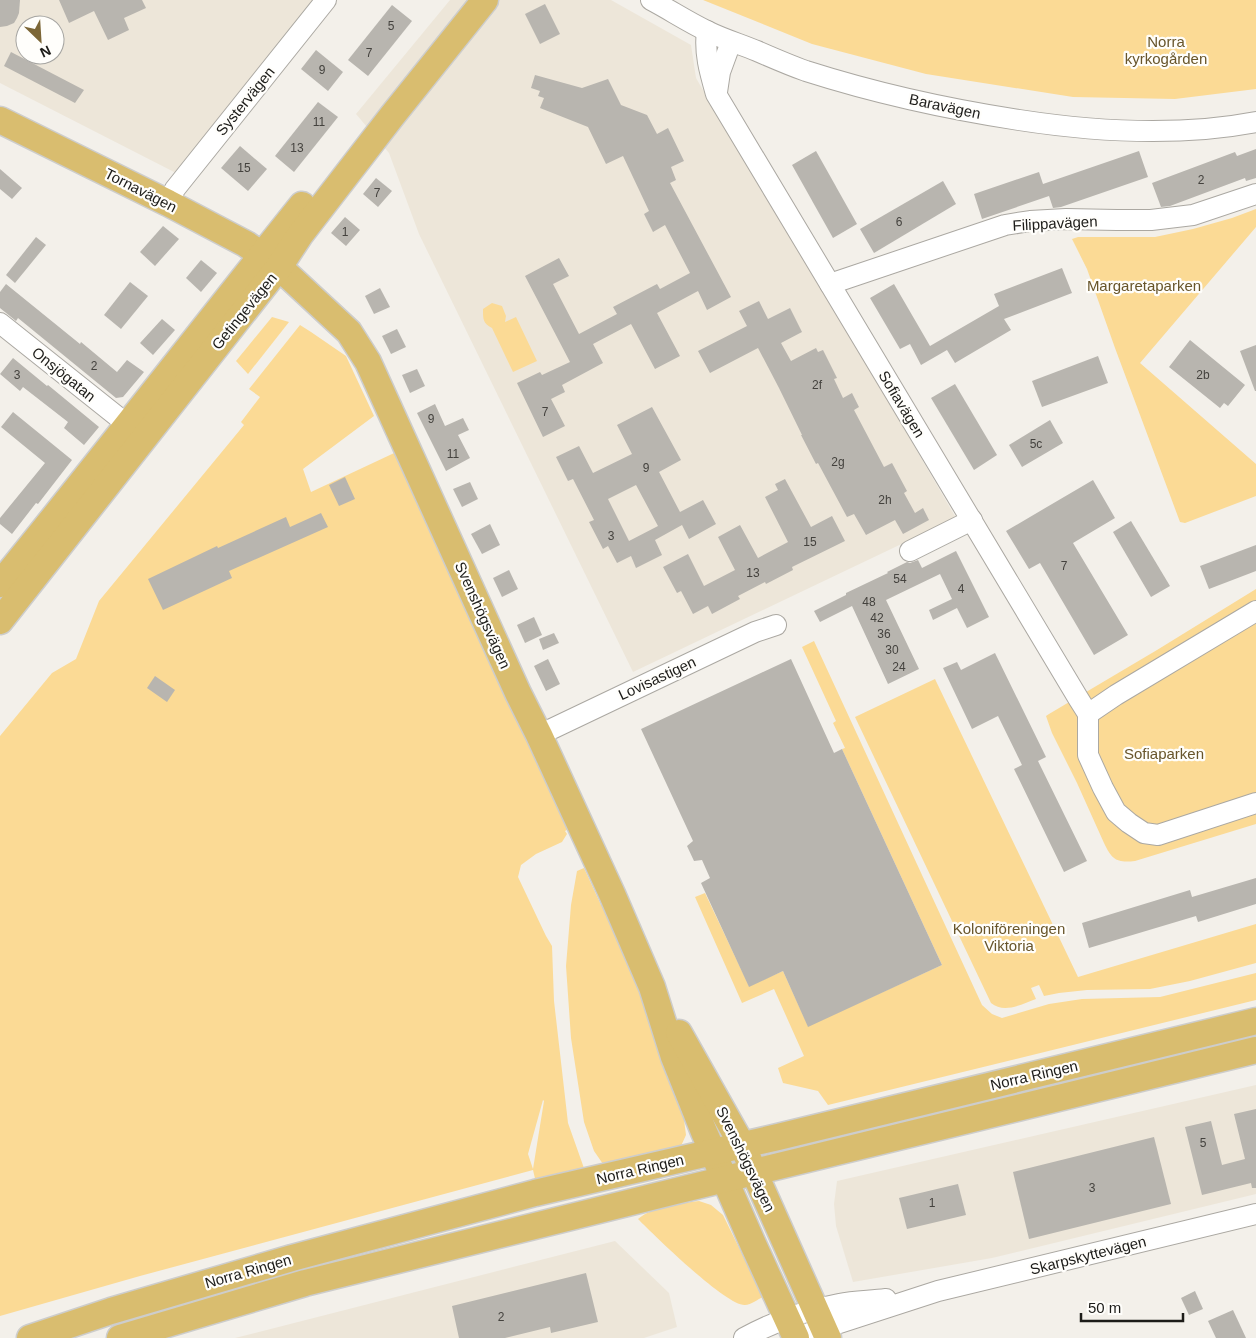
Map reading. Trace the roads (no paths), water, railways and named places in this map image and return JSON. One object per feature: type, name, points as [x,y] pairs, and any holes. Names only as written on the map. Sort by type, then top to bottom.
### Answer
[{"type":"main road","name":"Getingevägen","points":[[0,621],[467,0]]},
{"type":"main road","name":"Getingevägen","points":[[0,584],[128,424],[270,261],[300,235],[485,0]]},
{"type":"main road","name":"Tornavägen","points":[[0,120],[168,203],[246,244],[270,261]]},
{"type":"main road","name":"Svenshögsvägen","points":[[270,261],[349,332],[368,362],[518,692],[595,855],[652,987],[674,1057],[712,1152],[792,1329]]},
{"type":"main road","name":"Svenshögsvägen","points":[[652,987],[742,1145],[823,1325]]},
{"type":"main road","name":"Norra Ringen","points":[[30,1338],[110,1311],[292,1258],[535,1193],[1256,1021]]},
{"type":"main road","name":"Norra Ringen","points":[[120,1338],[304,1284],[1256,1050]]},
{"type":"street","name":"Systervägen","points":[[168,203],[175,189],[326,0]]},
{"type":"street","name":"Baravägen","points":[[651,0],[731,42],[805,70],[854,85],[922,102],[993,116],[1054,125],[1127,131],[1182,130],[1256,122]]},
{"type":"street","name":"Sofiavägen","points":[[707,31],[708,65],[716,94],[1088,714]]},
{"type":"street","points":[[716,94],[720,72],[731,42]]},
{"type":"street","name":"Filippavägen","points":[[830,284],[1005,225],[1030,221],[1066,219],[1151,220],[1193,215],[1256,194]]},
{"type":"street","name":"Onsjögatan","points":[[0,322],[128,424]]},
{"type":"street","points":[[910,551],[972,520]]},
{"type":"street","points":[[1256,611],[1116,695],[1088,714],[1088,754],[1103,788],[1116,812],[1144,833],[1158,835],[1256,803]]},
{"type":"street","name":"Lovisastigen","points":[[539,735],[755,632],[776,625]]},
{"type":"street","name":"Skarpskyttevägen","points":[[744,1338],[757,1331],[823,1325],[920,1296],[1009,1273],[1256,1214]]},
{"type":"park label","name":"Norra kyrkogården","points":[[1166,50]]},
{"type":"park label","name":"Margaretaparken","points":[[1144,285]]},
{"type":"park label","name":"Sofiaparken","points":[[1164,753]]},
{"type":"park label","name":"Koloniföreningen Viktoria","points":[[1009,936]]}]
